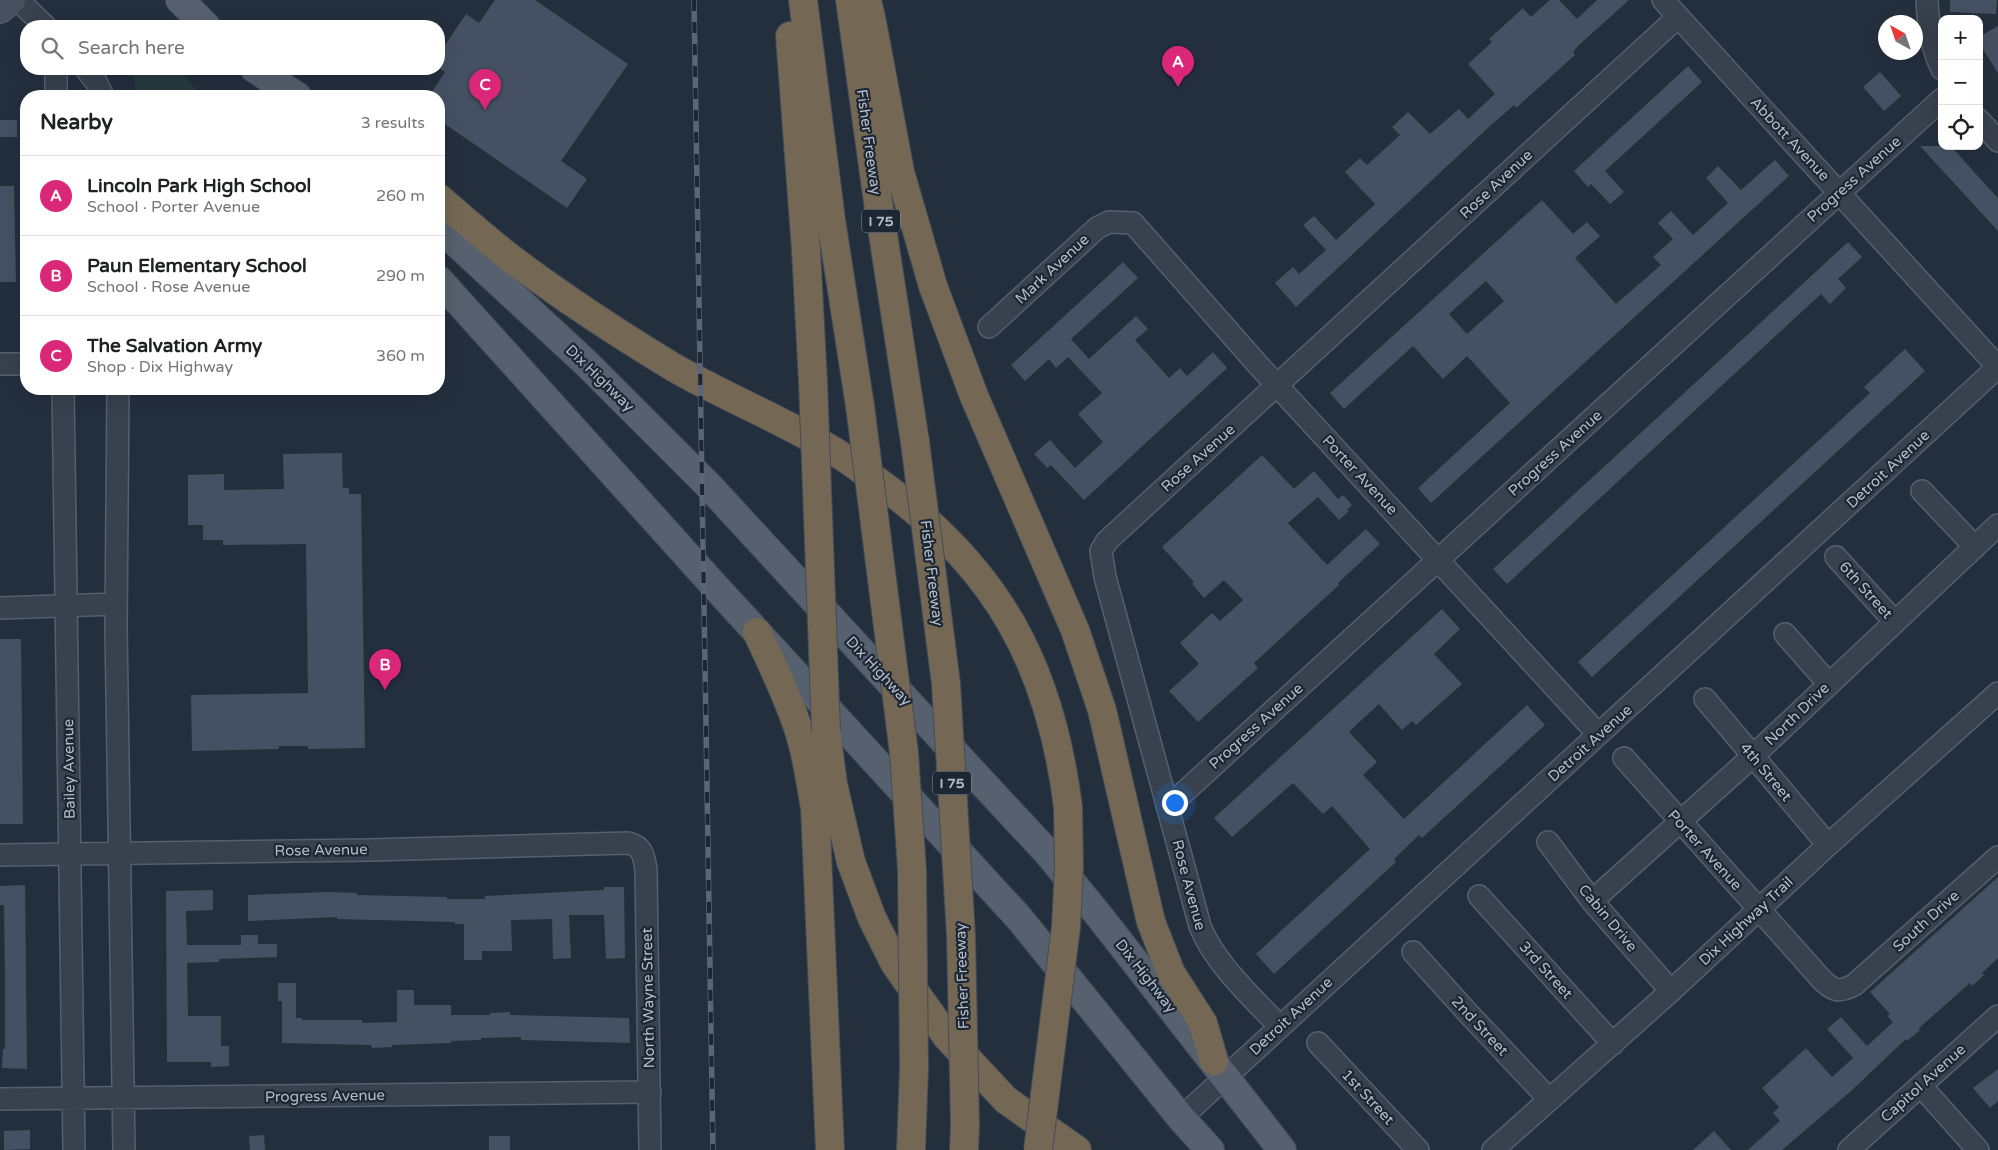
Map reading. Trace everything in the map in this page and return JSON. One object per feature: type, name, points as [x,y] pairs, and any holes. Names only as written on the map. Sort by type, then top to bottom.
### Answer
[{"type":"highway","points":[[787,0],[806,250],[813,382],[826,731],[833,784],[851,862],[872,918],[895,964],[947,1038],[1006,1100],[1077,1150]]},
{"type":"highway","points":[[803,0],[831,220],[860,406],[904,753],[912,870],[914,1069],[911,1150]]},
{"type":"highway","name":"Fisher Freeway","points":[[850,0],[878,202],[915,442],[946,684],[961,936],[964,1138]]},
{"type":"highway","points":[[867,0],[900,172],[933,286],[974,396],[1075,630],[1102,710],[1151,922],[1171,973],[1203,1023],[1220,1069]]},
{"type":"highway","points":[[445,203],[507,255],[578,307],[691,377],[834,450],[904,500],[949,540],[993,593],[1024,645],[1040,684],[1055,730],[1068,807],[1069,867],[1066,927],[1038,1150]]},
{"type":"highway","points":[[758,632],[798,729],[808,763],[815,808],[830,1150]]},
{"type":"main road","points":[[180,0],[200,20]]},
{"type":"main road","points":[[249,75],[258,90]]},
{"type":"main road","points":[[264,75],[288,90]]},
{"type":"main road","name":"Dix Highway","points":[[445,233],[591,368],[709,486],[1047,852],[1282,1150]]},
{"type":"main road","points":[[445,287],[1019,918],[1181,1118],[1210,1150]]},
{"type":"street","points":[[0,9],[11,0]]},
{"type":"street","points":[[17,0],[32,20]]},
{"type":"street","points":[[17,0],[39,20]]},
{"type":"street","name":"Abbott Avenue","points":[[1663,0],[1998,368]]},
{"type":"street","points":[[1927,0],[1932,46],[1938,60]]},
{"type":"street","name":"Rose Avenue","points":[[1280,1027],[1215,956],[1205,940],[1105,577],[1101,551],[1107,541],[1678,17]]},
{"type":"street","points":[[56,75],[56,90]]},
{"type":"street","points":[[91,75],[100,90]]},
{"type":"street","name":"Progress Avenue","points":[[1168,807],[1938,103]]},
{"type":"street","points":[[1983,124],[1998,141]]},
{"type":"street","name":"Mark Avenue","points":[[989,327],[1098,228],[1109,222],[1120,222]]},
{"type":"street","name":"Porter Avenue","points":[[1120,222],[1133,223],[1142,231],[1278,386],[1598,734]]},
{"type":"street","points":[[0,364],[20,364]]},
{"type":"street","name":"Detroit Avenue","points":[[1181,1118],[1220,1069],[1280,1027],[1998,368]]},
{"type":"street","name":"Bailey Avenue","points":[[63,395],[74,1150]]},
{"type":"street","points":[[118,395],[116,604],[124,1150]]},
{"type":"street","points":[[1922,491],[1975,548]]},
{"type":"street","name":"North Drive","points":[[1592,901],[1753,756],[1998,525]]},
{"type":"street","name":"6th Street","points":[[1836,558],[1895,622]]},
{"type":"street","points":[[0,608],[116,604]]},
{"type":"street","points":[[1784,634],[1829,684]]},
{"type":"street","name":"Dix Highway Trail","points":[[1493,1150],[1613,1044],[1828,845],[1998,693]]},
{"type":"street","name":"4th Street","points":[[1705,698],[1828,845]]},
{"type":"street","name":"Porter Avenue","points":[[1624,758],[1823,981],[1833,990],[1842,990],[1854,985]]},
{"type":"street","name":"Cabin Drive","points":[[1548,842],[1592,901],[1671,991]]},
{"type":"street","name":"Rose Avenue","points":[[0,855],[370,850],[628,843],[640,848]]},
{"type":"street","name":"North Wayne Street","points":[[640,848],[643,853],[646,870],[650,1150]]},
{"type":"street","name":"South Drive","points":[[1854,985],[1998,857]]},
{"type":"street","name":"3rd Street","points":[[1480,896],[1613,1044]]},
{"type":"street","name":"2nd Street","points":[[1413,952],[1549,1099]]},
{"type":"street","name":"Capitol Avenue","points":[[1849,1150],[1998,1016]]},
{"type":"street","name":"1st Street","points":[[1318,1043],[1418,1150]]},
{"type":"street","points":[[1921,1086],[1978,1150]]},
{"type":"street","name":"Progress Avenue","points":[[0,1099],[650,1092]]},
{"type":"green space","points":[[135,75],[183,75],[197,90],[135,90]]},
{"type":"building","points":[[495,0],[535,0],[628,64],[561,161],[587,179],[567,208],[445,124],[445,90],[433,90],[443,75],[445,75],[445,45],[466,14],[479,23]]},
{"type":"building","points":[[1550,0],[1559,0],[1577,19],[1597,0],[1629,0],[1579,45],[1573,52],[1575,55],[1516,108],[1514,105],[1490,126],[1296,307],[1275,283],[1293,267],[1299,274],[1326,250],[1303,225],[1314,216],[1336,240],[1375,204],[1345,172],[1360,158],[1367,165],[1400,135],[1392,127],[1408,112],[1430,134],[1459,109],[1468,119],[1495,94],[1468,64],[1492,42],[1489,39],[1523,8],[1531,17]]},
{"type":"building","points":[[1950,0],[1997,0],[1996,14],[1950,12]]},
{"type":"building","points":[[1998,26],[1998,73],[1983,49],[1983,35]]},
{"type":"building","points":[[1688,66],[1702,82],[1605,171],[1624,192],[1610,204],[1591,184],[1588,187],[1574,171]]},
{"type":"building","points":[[1880,72],[1901,96],[1884,111],[1863,87]]},
{"type":"building","points":[[0,120],[17,120],[17,137],[0,137]]},
{"type":"building","points":[[1920,146],[1938,146],[1938,150],[1955,150],[1998,198],[1998,231]]},
{"type":"building","points":[[1775,160],[1789,176],[1431,503],[1418,488],[1510,403],[1467,356],[1443,379],[1413,346],[1344,409],[1330,393],[1542,200],[1573,234],[1587,222],[1600,236],[1575,258],[1616,304],[1661,265],[1653,257],[1673,239],[1658,223],[1671,211],[1693,235],[1728,203],[1706,178],[1718,166],[1741,190]],"holes":[[[1486,281],[1504,301],[1467,334],[1449,314]]]},
{"type":"building","points":[[0,186],[14,186],[16,282],[0,282]]},
{"type":"building","points":[[1848,242],[1862,257],[1838,279],[1846,288],[1830,304],[1821,294],[1507,584],[1493,569]]},
{"type":"building","points":[[1123,262],[1138,278],[1071,339],[1089,359],[1136,316],[1148,329],[1135,340],[1169,378],[1180,368],[1187,376],[1213,352],[1227,368],[1084,500],[1051,465],[1047,468],[1034,454],[1050,440],[1075,468],[1103,442],[1078,414],[1102,393],[1068,357],[1056,368],[1049,359],[1025,381],[1011,365]]},
{"type":"building","points":[[1905,349],[1925,371],[1592,677],[1578,662],[1870,393],[1864,387]]},
{"type":"building","points":[[342,453],[343,488],[349,488],[349,494],[361,494],[365,748],[308,749],[308,746],[279,746],[279,749],[192,751],[191,695],[308,693],[306,544],[223,545],[223,540],[203,540],[203,525],[188,525],[188,475],[224,474],[224,490],[284,489],[283,454]]},
{"type":"building","points":[[1262,455],[1294,489],[1314,471],[1338,499],[1343,495],[1352,505],[1347,510],[1349,511],[1339,520],[1318,497],[1288,523],[1327,565],[1366,529],[1380,544],[1338,583],[1339,585],[1254,663],[1258,668],[1198,722],[1169,691],[1199,664],[1180,643],[1212,613],[1220,621],[1243,600],[1224,580],[1204,598],[1192,584],[1194,582],[1162,547]]},
{"type":"building","points":[[1442,609],[1460,629],[1434,654],[1462,684],[1416,725],[1412,721],[1402,730],[1379,704],[1355,726],[1349,732],[1377,762],[1363,775],[1404,819],[1527,705],[1545,725],[1422,838],[1419,835],[1394,859],[1396,862],[1274,974],[1256,954],[1370,849],[1332,806],[1323,814],[1293,783],[1232,837],[1214,818]]},
{"type":"building","points":[[0,639],[21,639],[23,824],[0,824]]},
{"type":"building","points":[[1998,877],[1998,958],[1982,973],[1984,975],[1972,986],[1970,983],[1919,1028],[1920,1030],[1907,1041],[1906,1039],[1851,1091],[1782,1150],[1748,1150],[1780,1121],[1773,1113],[1779,1107],[1762,1088],[1806,1048],[1832,1077],[1853,1058],[1827,1029],[1841,1017],[1867,1046],[1893,1022],[1887,1016],[1890,1014],[1870,992]]},
{"type":"building","points":[[25,885],[27,1069],[2,1068],[3,1049],[5,1049],[5,973],[4,905],[0,905],[0,886]]},
{"type":"building","points":[[604,887],[624,887],[625,958],[606,959],[604,915],[569,915],[571,958],[553,959],[552,919],[511,920],[512,951],[482,951],[482,960],[464,960],[464,924],[455,924],[455,922],[337,919],[337,917],[248,921],[248,895],[328,892],[357,893],[357,895],[485,899],[485,896],[604,890]]},
{"type":"building","points":[[213,890],[213,910],[186,911],[187,945],[241,945],[241,935],[258,935],[258,944],[277,944],[277,957],[219,959],[219,962],[187,963],[188,1016],[221,1016],[221,1046],[229,1046],[229,1066],[211,1067],[211,1062],[167,1062],[166,891]]},
{"type":"building","points":[[278,983],[296,983],[296,1018],[302,1018],[302,1020],[362,1020],[362,1023],[397,1022],[397,990],[414,990],[414,1005],[451,1005],[451,1015],[490,1015],[490,1013],[510,1012],[510,1015],[629,1018],[630,1043],[521,1040],[521,1037],[481,1038],[481,1040],[451,1041],[451,1043],[392,1045],[392,1047],[372,1048],[371,1045],[282,1043],[282,1001],[278,1001]]},
{"type":"building","points":[[1998,1069],[1998,1101],[1990,1108],[1973,1088]]},
{"type":"building","points":[[30,1130],[30,1149],[4,1150],[4,1131]]},
{"type":"building","points":[[1714,1131],[1731,1150],[1693,1150]]},
{"type":"building","points":[[264,1135],[265,1150],[250,1150],[249,1136]]},
{"type":"building","points":[[489,1136],[510,1136],[510,1150],[489,1150]]},
{"type":"railway","points":[[694,0],[713,1150]]},
{"type":"place","name":"Lincoln Park High School","points":[[1178,87]]},
{"type":"place","name":"The Salvation Army","points":[[485,110]]},
{"type":"place","name":"Paun Elementary School","points":[[385,690]]}]
